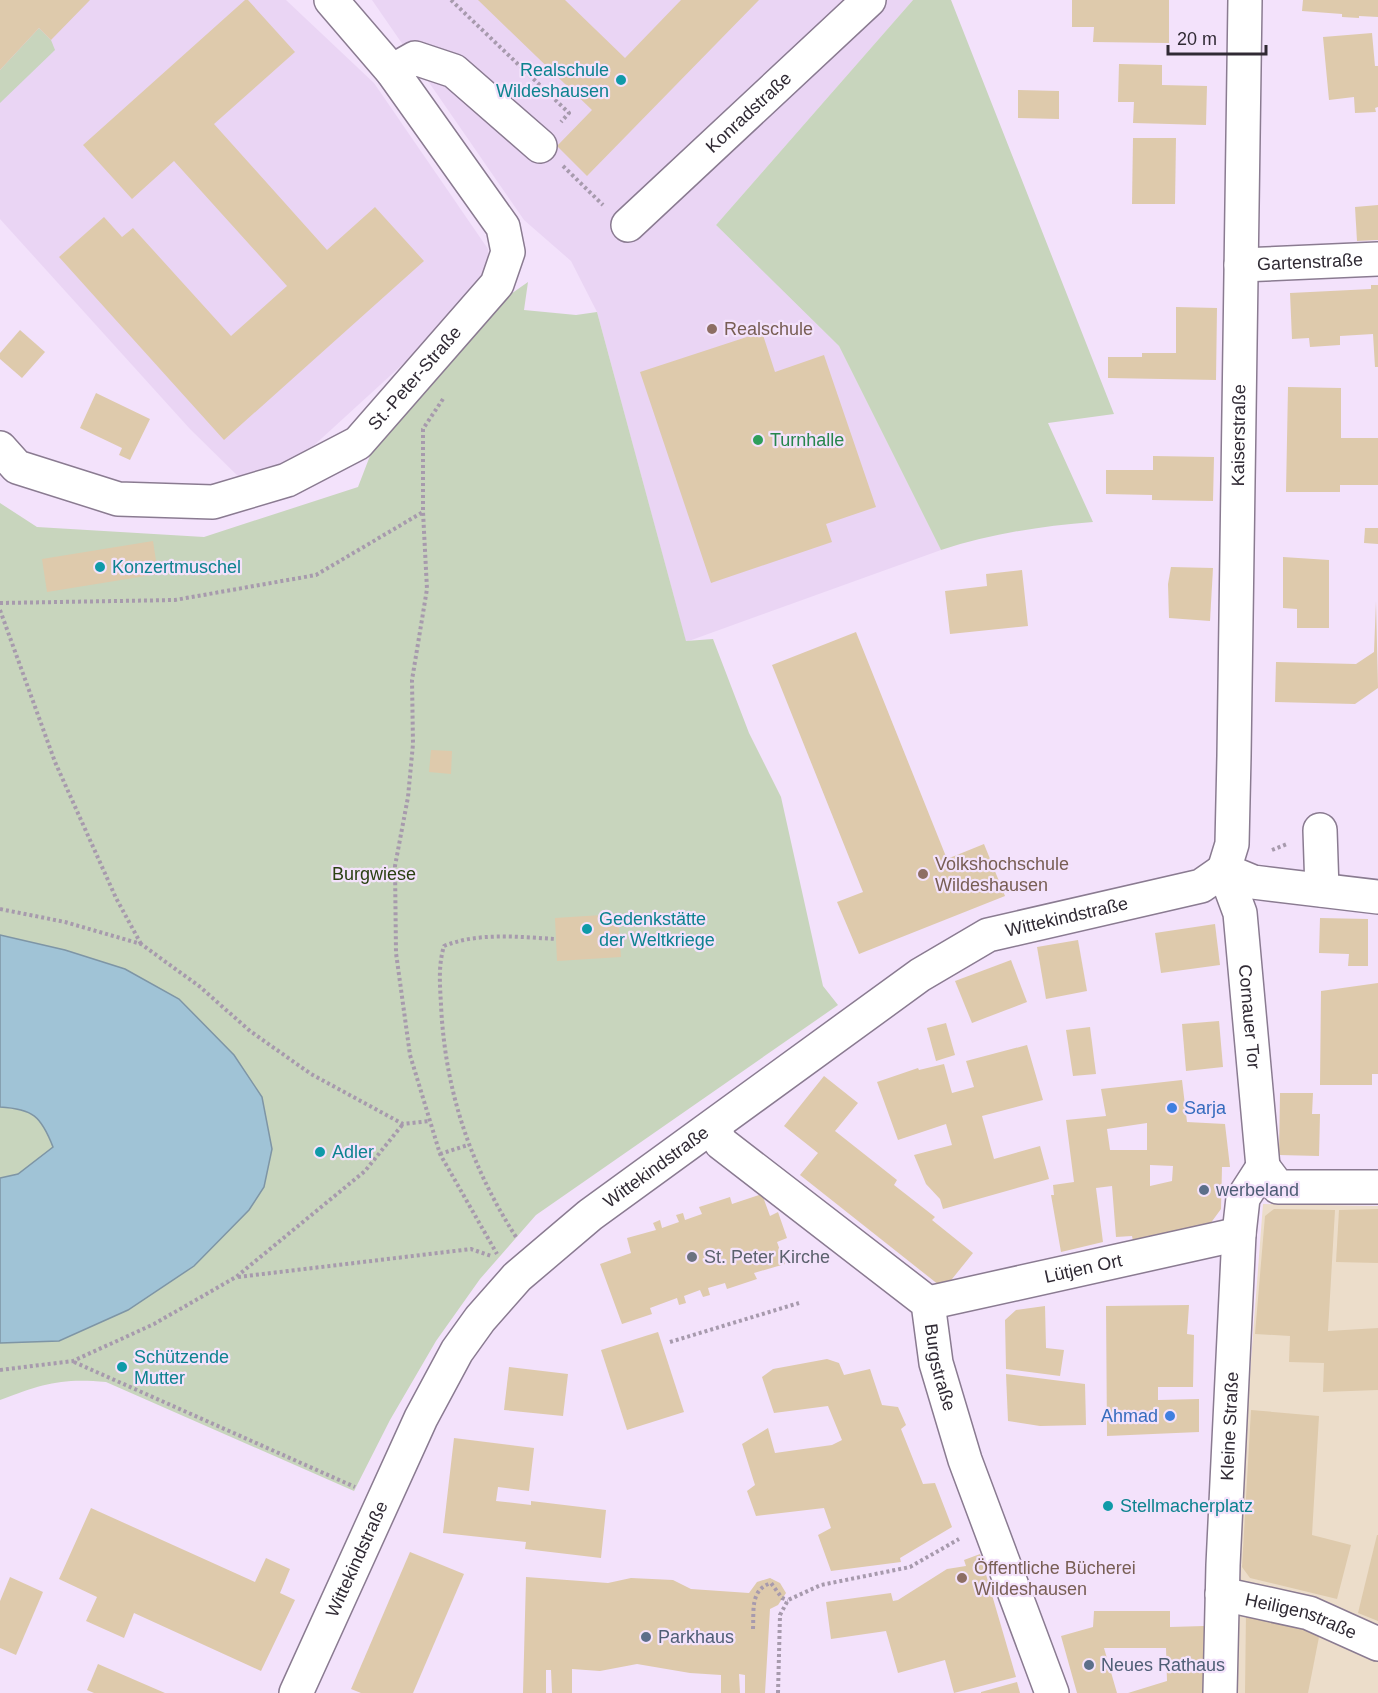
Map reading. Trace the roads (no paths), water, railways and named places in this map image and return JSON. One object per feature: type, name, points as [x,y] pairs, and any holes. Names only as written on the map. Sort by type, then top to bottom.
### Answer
[{"type":"street","name":"St.-Peter-Straße","points":[[0,448],[17,467],[118,499],[213,502],[287,480],[358,443],[497,284],[508,252],[503,227],[393,71],[331,0]]},
{"type":"street","name":"Konradstraße","points":[[628,225],[669,184],[869,0]]},
{"type":"street","name":"Kaiserstraße","points":[[1224,870],[1232,844],[1245,0]]},
{"type":"street","points":[[393,71],[416,58],[454,71],[540,146]]},
{"type":"street","name":"Gartenstraße","points":[[1241,265],[1378,259]]},
{"type":"street","points":[[1320,831],[1322,890]]},
{"type":"street","points":[[1224,870],[1253,882],[1378,897]]},
{"type":"street","name":"Wittekindstraße","points":[[296,1693],[421,1418],[457,1351],[505,1290],[590,1215],[920,975],[988,935],[1202,886],[1224,870]]},
{"type":"street","name":"Cornauer Tor","points":[[1224,870],[1240,912],[1263,1167]]},
{"type":"street","name":"Burgstraße","points":[[713,1127],[721,1143],[928,1303],[936,1363],[965,1460],[1052,1693]]},
{"type":"street","points":[[1263,1167],[1278,1187],[1378,1186]]},
{"type":"street","name":"Kleine Straße","points":[[1220,1693],[1222,1594],[1239,1234],[1243,1198],[1263,1167]]},
{"type":"street","name":"Lütjen Ort","points":[[928,1303],[1239,1234]]},
{"type":"street","name":"Heiligenstraße","points":[[1222,1594],[1309,1613],[1378,1644]]},
{"type":"water","points":[[0,935],[65,950],[125,969],[179,999],[234,1055],[262,1097],[272,1149],[264,1187],[249,1210],[194,1266],[128,1310],[59,1341],[0,1343],[0,1178],[18,1174],[53,1147],[40,1121],[34,1116],[21,1110],[0,1107]]},
{"type":"place","name":"Realschule Wildeshausen","points":[[621,80]]},
{"type":"place","name":"Realschule","points":[[712,329]]},
{"type":"place","name":"Turnhalle","points":[[758,440]]},
{"type":"place","name":"Konzertmuschel","points":[[100,567]]},
{"type":"place","name":"Volkshochschule Wildeshausen","points":[[923,874]]},
{"type":"place","name":"Gedenkstätte der Weltkriege","points":[[587,929]]},
{"type":"place","name":"Sarja","points":[[1172,1108]]},
{"type":"place","name":"Adler","points":[[320,1152]]},
{"type":"place","name":"werbeland","points":[[1204,1190]]},
{"type":"place","name":"St. Peter Kirche","points":[[692,1257]]},
{"type":"place","name":"Schützende Mutter","points":[[122,1367]]},
{"type":"place","name":"Ahmad","points":[[1170,1416]]},
{"type":"place","name":"Stellmacherplatz","points":[[1108,1506]]},
{"type":"place","name":"Öffentliche Bücherei Wildeshausen","points":[[962,1578]]},
{"type":"place","name":"Parkhaus","points":[[646,1637]]},
{"type":"place","name":"Neues Rathaus","points":[[1089,1665]]},
{"type":"park label","name":"Burgwiese","points":[[374,874]]}]
